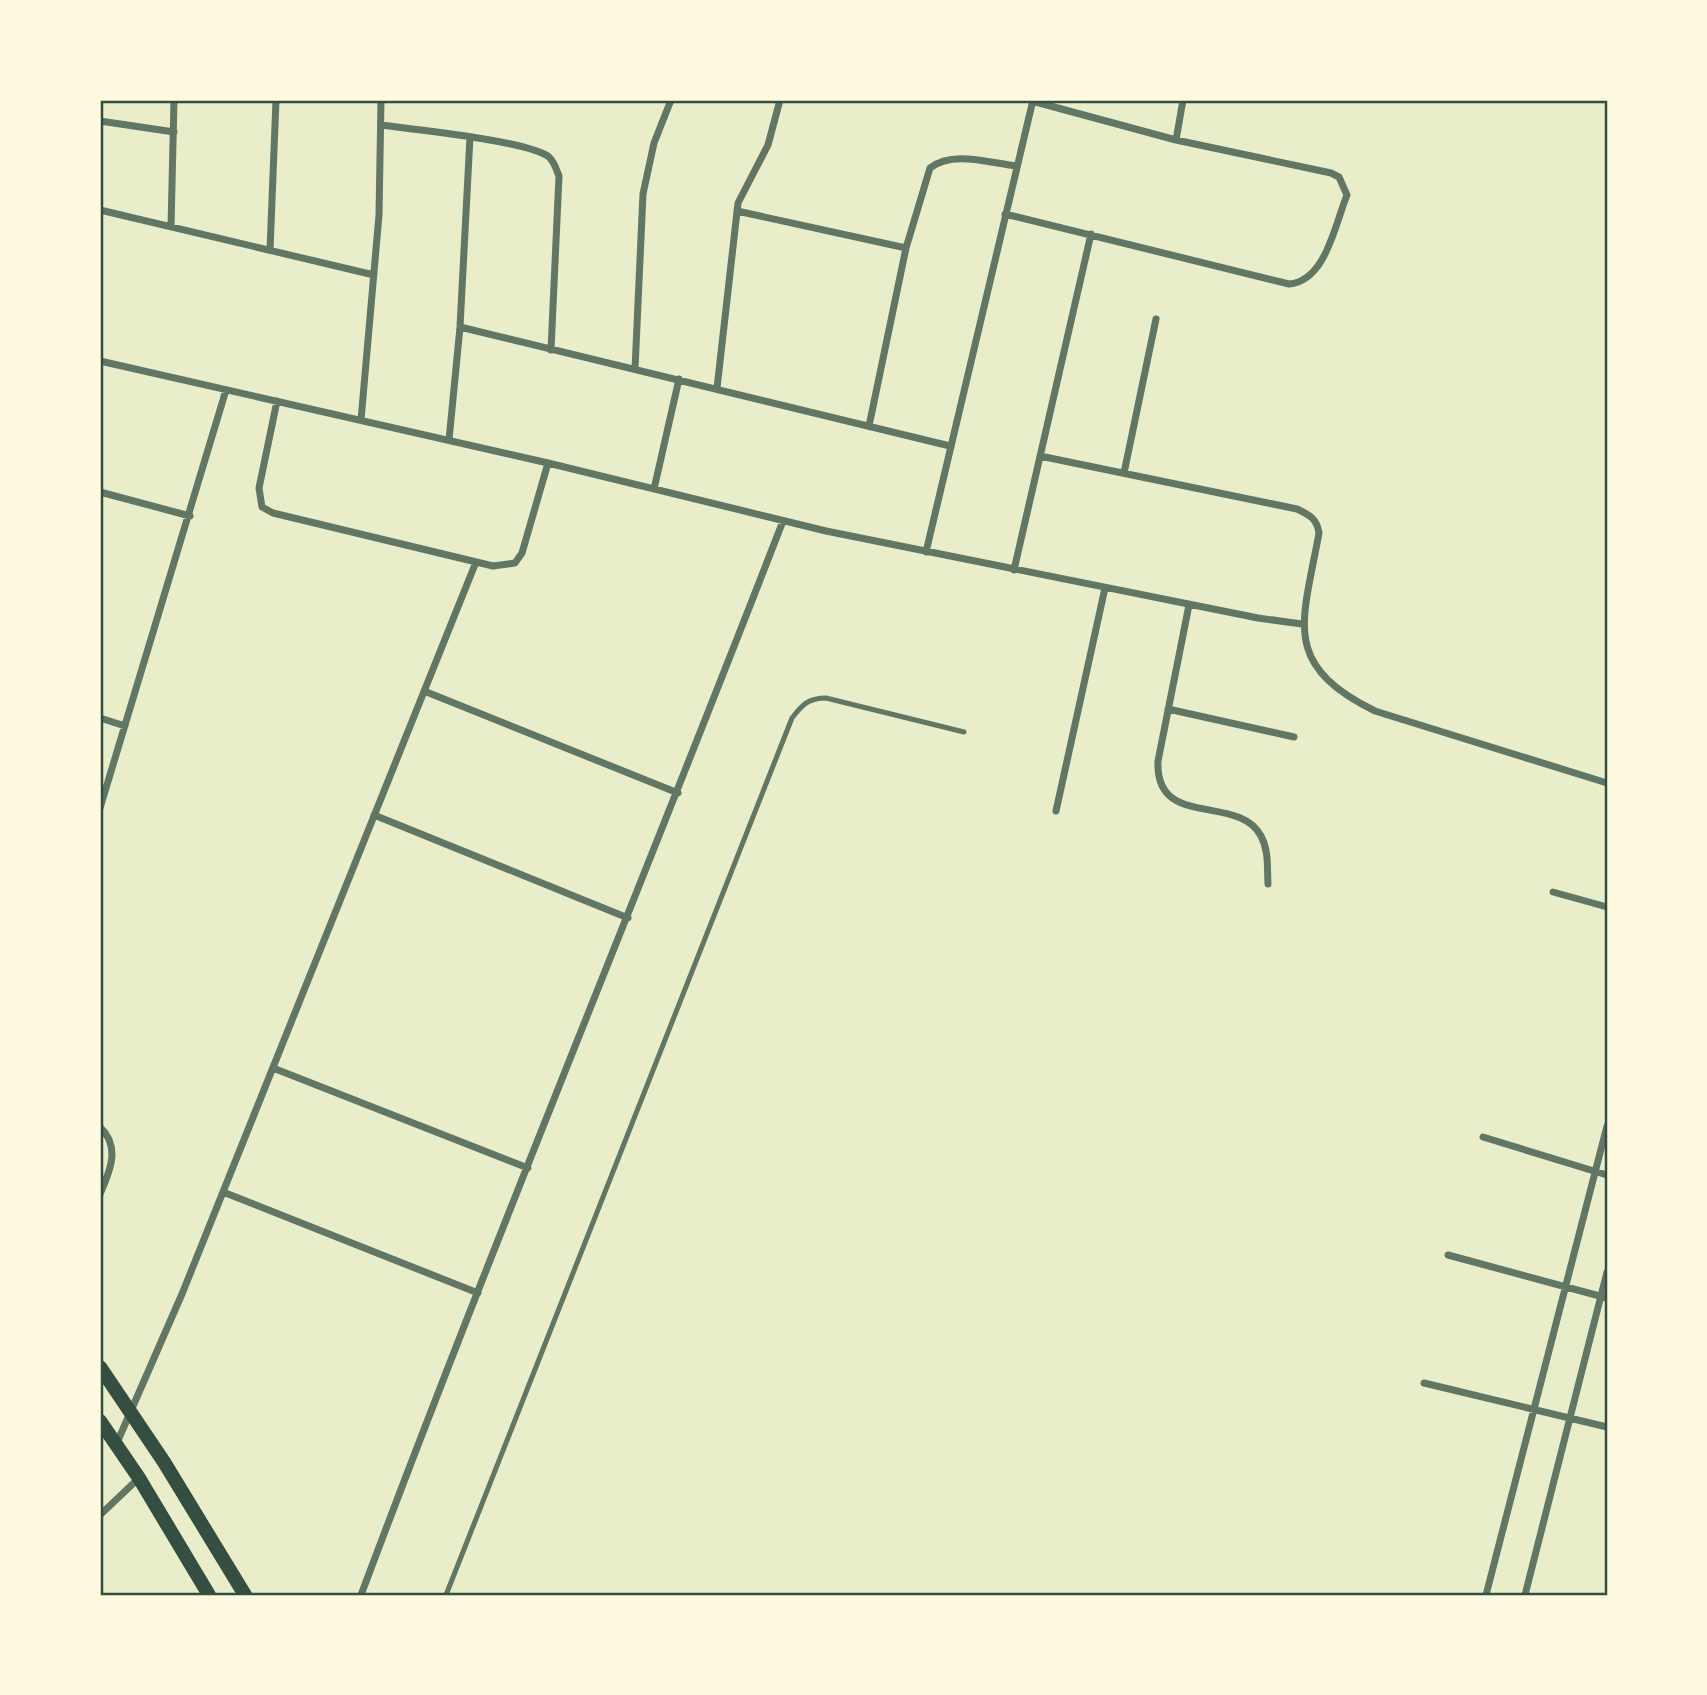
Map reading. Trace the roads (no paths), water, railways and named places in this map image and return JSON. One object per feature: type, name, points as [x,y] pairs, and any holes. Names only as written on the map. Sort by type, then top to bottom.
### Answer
[{"type":"main road","points":[[100,1367],[244,1595]]},
{"type":"main road","points":[[100,1421],[139,1478],[209,1595]]},
{"type":"street","points":[[171,227],[174,100]]},
{"type":"street","points":[[270,250],[276,100]]},
{"type":"street","points":[[361,420],[374,275],[381,100]]},
{"type":"street","points":[[635,369],[643,194],[654,143],[671,100]]},
{"type":"street","points":[[717,388],[737,211],[747,184],[768,145],[780,100]]},
{"type":"street","points":[[926,552],[950,446],[1032,100],[1176,140],[1339,177],[1348,195],[1317,269],[1310,278],[1289,284],[1005,214]]},
{"type":"street","points":[[1176,140],[1183,100]]},
{"type":"street","points":[[100,121],[174,132]]},
{"type":"street","points":[[381,125],[470,137],[533,150],[547,155],[555,164],[559,176],[551,350]]},
{"type":"street","points":[[449,440],[460,327],[470,137]]},
{"type":"street","points":[[869,426],[906,248],[930,168],[938,161],[950,158],[1017,166]]},
{"type":"street","points":[[100,210],[374,275]]},
{"type":"street","points":[[737,211],[906,248]]},
{"type":"street","points":[[1014,570],[1090,234]]},
{"type":"street","points":[[1124,473],[1156,319]]},
{"type":"street","points":[[460,327],[950,446]]},
{"type":"street","points":[[100,361],[548,463],[783,521],[1014,570],[1302,624]]},
{"type":"street","points":[[654,489],[678,379]]},
{"type":"street","points":[[100,808],[226,390]]},
{"type":"street","points":[[277,401],[259,488],[262,507],[273,513],[493,566],[516,563],[522,553],[548,463]]},
{"type":"street","points":[[1040,456],[1297,509],[1310,515],[1318,524],[1319,533],[1302,624],[1311,662],[1325,680],[1349,698],[1375,711],[1607,783]]},
{"type":"street","points":[[100,492],[190,516]]},
{"type":"street","points":[[361,1595],[783,521]]},
{"type":"street","points":[[116,1446],[132,1415],[223,1192],[476,562]]},
{"type":"street","points":[[1056,811],[1105,588]]},
{"type":"street","points":[[1189,604],[1158,761],[1160,787],[1171,799],[1244,820],[1259,833],[1267,851],[1268,884]]},
{"type":"street","points":[[424,691],[678,793]]},
{"type":"street","points":[[1168,709],[1294,737]]},
{"type":"street","points":[[100,718],[125,726]]},
{"type":"street","points":[[374,815],[628,918]]},
{"type":"street","points":[[1553,892],[1607,907]]},
{"type":"street","points":[[273,1068],[528,1168]]},
{"type":"street","points":[[1486,1595],[1607,1126]]},
{"type":"street","points":[[100,1127],[111,1142],[113,1157],[100,1194]]},
{"type":"street","points":[[1483,1137],[1607,1175]]},
{"type":"street","points":[[223,1192],[478,1293]]},
{"type":"street","points":[[1448,1255],[1604,1298]]},
{"type":"street","points":[[1525,1595],[1570,1417],[1604,1298],[1607,1272]]},
{"type":"street","points":[[1424,1383],[1607,1427]]},
{"type":"street","points":[[100,1515],[139,1478]]},
{"type":"lane","points":[[446,1595],[792,718],[802,704],[815,698],[825,698],[964,732]]}]
